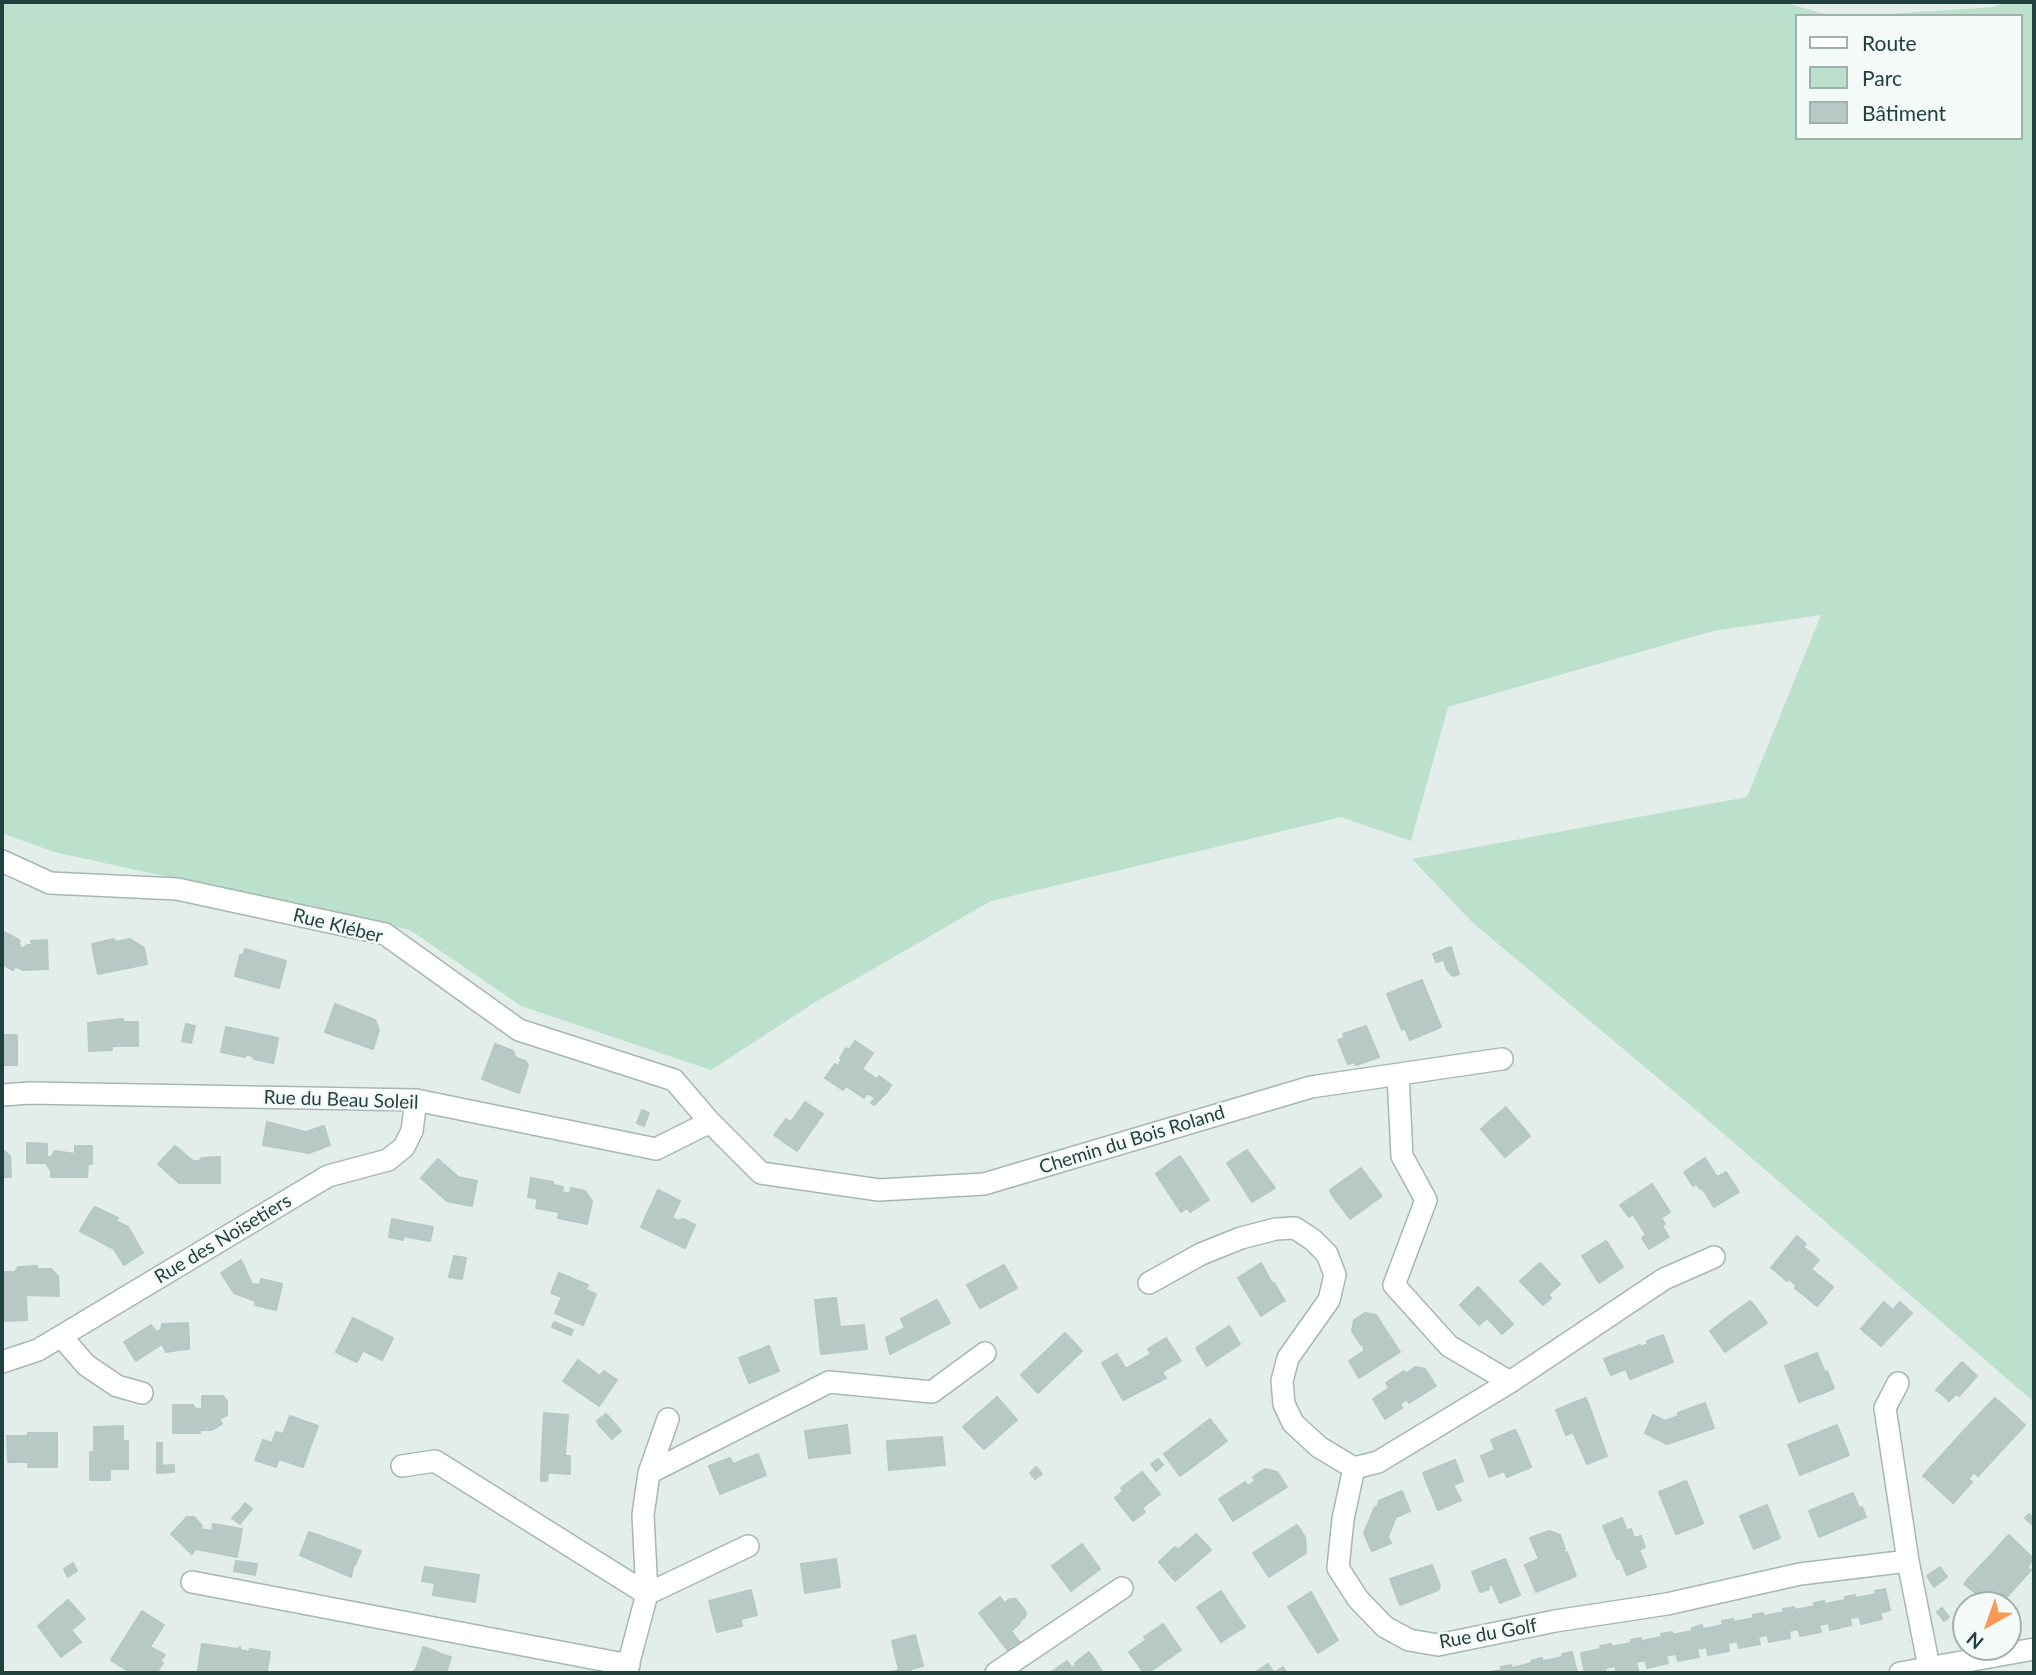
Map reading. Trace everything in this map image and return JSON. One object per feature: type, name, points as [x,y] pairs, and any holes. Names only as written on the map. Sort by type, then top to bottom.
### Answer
[{"type":"street","name":"Rue Kléber","points":[[2,861],[50,883],[177,889],[385,934],[519,1030],[674,1080],[710,1122],[761,1173]]},
{"type":"street","name":"Chemin du Bois Roland","points":[[761,1173],[879,1190],[984,1184],[1311,1087],[1502,1059]]},
{"type":"street","points":[[1398,1075],[1402,1156],[1426,1200],[1394,1285],[1449,1346],[1510,1382]]},
{"type":"street","name":"Rue du Beau Soleil","points":[[2,1095],[30,1093],[416,1100],[656,1149],[710,1122]]},
{"type":"street","name":"Rue des Noisetiers","points":[[2,1362],[38,1350],[328,1175],[388,1160],[404,1147],[412,1131],[416,1100]]},
{"type":"street","points":[[1149,1283],[1201,1254],[1241,1238],[1276,1229],[1294,1228],[1313,1240],[1327,1254],[1335,1275],[1329,1300],[1288,1357],[1282,1381],[1284,1404],[1293,1423],[1319,1447],[1354,1468],[1378,1462],[1510,1382],[1664,1279],[1714,1257]]},
{"type":"street","points":[[61,1336],[86,1365],[117,1386],[142,1393]]},
{"type":"street","points":[[649,1473],[829,1382],[932,1392],[985,1353]]},
{"type":"street","points":[[1898,1383],[1885,1408],[1908,1560],[1929,1670]]},
{"type":"street","points":[[192,1581],[627,1669],[647,1594],[643,1515],[649,1473],[667,1419]]},
{"type":"street","points":[[402,1466],[435,1461],[647,1594]]},
{"type":"street","name":"Rue du Golf","points":[[1354,1468],[1343,1519],[1338,1568],[1358,1599],[1385,1627],[1409,1640],[1438,1646],[1555,1621],[1667,1604],[1800,1574],[1908,1560]]},
{"type":"street","points":[[647,1594],[748,1546]]},
{"type":"street","points":[[996,1673],[1122,1588]]},
{"type":"street","points":[[1900,1673],[1929,1670],[2034,1648]]},
{"type":"green space","points":[[2,2],[1782,2],[1825,14],[1794,14],[1794,140],[2022,140],[2022,14],[1887,14],[1995,7],[2004,2],[2034,2],[2034,1402],[1696,1110],[1472,922],[1412,859],[1747,797],[1821,615],[1713,631],[1448,707],[1411,841],[1341,817],[991,901],[814,1003],[711,1070],[521,1006],[410,930],[54,852],[2,833]]},
{"type":"building","points":[[2,931],[19,940],[20,948],[47,944],[48,969],[23,970],[15,966],[13,970],[2,964]]},
{"type":"building","points":[[114,939],[116,946],[135,942],[144,948],[147,964],[98,974],[92,944]]},
{"type":"building","points":[[130,939],[135,942],[116,946],[115,942]]},
{"type":"building","points":[[47,940],[47,944],[32,944],[31,941]]},
{"type":"building","points":[[1451,947],[1454,957],[1436,962],[1433,954]]},
{"type":"building","points":[[245,949],[286,961],[279,988],[235,976],[240,955],[243,955]]},
{"type":"building","points":[[1454,957],[1459,974],[1453,976],[1447,970],[1444,960]]},
{"type":"building","points":[[1422,980],[1423,983],[1391,996],[1405,1028],[1402,1030],[1387,994]]},
{"type":"building","points":[[1423,983],[1441,1027],[1410,1040],[1391,996]]},
{"type":"building","points":[[335,1004],[375,1020],[379,1030],[373,1049],[325,1032]]},
{"type":"building","points":[[123,1019],[123,1022],[138,1022],[138,1046],[112,1046],[112,1050],[89,1051],[88,1023]]},
{"type":"building","points":[[186,1024],[195,1026],[191,1043],[182,1041]]},
{"type":"building","points":[[1366,1026],[1379,1057],[1356,1065],[1343,1034]]},
{"type":"building","points":[[226,1027],[273,1037],[271,1045],[276,1050],[273,1063],[254,1059],[246,1054],[245,1057],[221,1052]]},
{"type":"building","points":[[2,1035],[17,1035],[17,1038],[2,1038]]},
{"type":"building","points":[[273,1037],[278,1038],[276,1050],[271,1045]]},
{"type":"building","points":[[2,1038],[17,1038],[17,1065],[2,1065]]},
{"type":"building","points":[[1345,1038],[1355,1062],[1348,1064],[1338,1040]]},
{"type":"building","points":[[855,1041],[873,1053],[862,1069],[877,1079],[864,1098],[846,1086],[843,1090],[825,1078],[835,1064],[838,1066],[846,1048],[849,1050]]},
{"type":"building","points":[[495,1044],[513,1051],[516,1058],[526,1061],[528,1066],[519,1093],[482,1079]]},
{"type":"building","points":[[879,1076],[891,1085],[887,1092],[875,1083]]},
{"type":"building","points":[[875,1083],[887,1092],[874,1105],[871,1103],[875,1098],[868,1093]]},
{"type":"building","points":[[805,1102],[823,1114],[797,1151],[774,1135],[786,1119],[791,1122]]},
{"type":"building","points":[[1506,1107],[1508,1110],[1492,1123],[1490,1121]]},
{"type":"building","points":[[642,1110],[649,1113],[644,1126],[637,1123]]},
{"type":"building","points":[[1508,1110],[1530,1136],[1505,1157],[1481,1129]]},
{"type":"building","points":[[267,1122],[306,1132],[324,1126],[330,1145],[309,1153],[263,1145]]},
{"type":"building","points":[[27,1143],[47,1144],[47,1157],[51,1157],[55,1151],[75,1154],[75,1146],[92,1146],[92,1164],[88,1164],[87,1177],[51,1177],[46,1163],[27,1163]]},
{"type":"building","points":[[175,1146],[193,1161],[220,1157],[220,1183],[179,1183],[158,1164]]},
{"type":"building","points":[[2,1149],[10,1156],[11,1177],[2,1177]]},
{"type":"building","points":[[1247,1150],[1275,1188],[1252,1202],[1227,1163]]},
{"type":"building","points":[[1180,1156],[1191,1172],[1184,1176],[1174,1160]]},
{"type":"building","points":[[1705,1158],[1717,1177],[1726,1172],[1739,1192],[1714,1207],[1702,1188],[1696,1184],[1693,1186],[1684,1172]]},
{"type":"building","points":[[438,1159],[464,1182],[476,1185],[472,1206],[447,1201],[421,1178]]},
{"type":"building","points":[[1174,1160],[1184,1176],[1191,1172],[1209,1200],[1190,1212],[1188,1208],[1181,1212],[1156,1174]]},
{"type":"building","points":[[1361,1168],[1382,1196],[1350,1219],[1332,1195],[1350,1182],[1347,1178]]},
{"type":"building","points":[[458,1177],[477,1181],[476,1185],[464,1182]]},
{"type":"building","points":[[531,1178],[553,1182],[553,1185],[541,1182],[538,1199],[528,1197]]},
{"type":"building","points":[[1347,1178],[1350,1182],[1332,1195],[1330,1190]]},
{"type":"building","points":[[541,1182],[563,1187],[562,1192],[570,1194],[571,1188],[585,1191],[592,1201],[587,1224],[558,1218],[559,1212],[536,1208]]},
{"type":"building","points":[[1652,1184],[1670,1212],[1661,1218],[1665,1224],[1662,1226],[1669,1237],[1649,1249],[1642,1238],[1646,1235],[1633,1214],[1629,1217],[1620,1205]]},
{"type":"building","points":[[658,1190],[680,1201],[672,1218],[678,1221],[683,1219],[695,1225],[685,1248],[641,1227]]},
{"type":"building","points":[[95,1207],[118,1218],[116,1221],[105,1216],[102,1221],[89,1215]]},
{"type":"building","points":[[89,1215],[102,1221],[105,1216],[128,1227],[143,1253],[124,1265],[114,1249],[80,1231]]},
{"type":"building","points":[[392,1219],[406,1222],[403,1240],[389,1237]]},
{"type":"building","points":[[406,1222],[433,1227],[430,1241],[403,1236]]},
{"type":"building","points":[[1797,1236],[1806,1244],[1803,1247],[1807,1250],[1800,1259],[1790,1251],[1774,1270],[1771,1268]]},
{"type":"building","points":[[1606,1241],[1623,1267],[1599,1283],[1582,1256]]},
{"type":"building","points":[[1807,1250],[1819,1260],[1811,1269],[1833,1287],[1817,1306],[1795,1288],[1796,1285],[1789,1279],[1787,1281],[1774,1270],[1790,1251],[1800,1259]]},
{"type":"building","points":[[454,1256],[466,1258],[462,1279],[449,1277]]},
{"type":"building","points":[[241,1260],[252,1284],[260,1285],[261,1279],[282,1284],[276,1310],[255,1305],[256,1301],[234,1293],[221,1273]]},
{"type":"building","points":[[1261,1263],[1282,1302],[1261,1316],[1238,1278]]},
{"type":"building","points":[[1540,1263],[1560,1284],[1548,1295],[1551,1298],[1543,1305],[1520,1281]]},
{"type":"building","points":[[1004,1265],[1017,1288],[980,1308],[967,1285]]},
{"type":"building","points":[[37,1266],[37,1273],[15,1273],[18,1267]]},
{"type":"building","points":[[38,1269],[51,1269],[58,1276],[59,1296],[26,1295],[27,1320],[5,1321],[5,1272],[37,1273]]},
{"type":"building","points":[[559,1273],[588,1285],[582,1299],[592,1304],[583,1325],[555,1313],[562,1297],[551,1293]]},
{"type":"building","points":[[1274,1283],[1285,1301],[1282,1302],[1271,1284]]},
{"type":"building","points":[[1478,1287],[1513,1324],[1502,1334],[1487,1318],[1479,1325],[1460,1305]]},
{"type":"building","points":[[586,1290],[596,1294],[592,1304],[582,1299]]},
{"type":"building","points":[[836,1298],[840,1327],[864,1325],[867,1349],[821,1354],[815,1300]]},
{"type":"building","points":[[937,1300],[950,1323],[890,1354],[886,1338],[905,1328],[901,1319]]},
{"type":"building","points":[[1750,1301],[1754,1305],[1733,1321],[1729,1316]]},
{"type":"building","points":[[1884,1302],[1893,1310],[1900,1302],[1912,1313],[1881,1346],[1861,1329]]},
{"type":"building","points":[[1754,1305],[1767,1323],[1725,1352],[1710,1331],[1729,1316],[1733,1321]]},
{"type":"building","points":[[1365,1313],[1376,1315],[1400,1352],[1359,1378],[1349,1361],[1364,1351],[1363,1343],[1361,1345],[1352,1331],[1354,1320]]},
{"type":"building","points":[[353,1318],[393,1338],[382,1360],[358,1348],[352,1360],[336,1352]]},
{"type":"building","points":[[554,1322],[573,1330],[571,1335],[552,1327]]},
{"type":"building","points":[[188,1323],[189,1341],[179,1342],[179,1350],[166,1352],[162,1344],[136,1361],[124,1342],[151,1325],[156,1332],[161,1330],[162,1324]]},
{"type":"building","points":[[1229,1326],[1240,1344],[1207,1366],[1196,1348]]},
{"type":"building","points":[[1065,1333],[1082,1351],[1038,1393],[1021,1375]]},
{"type":"building","points":[[1663,1335],[1673,1362],[1630,1379],[1626,1369],[1611,1375],[1604,1359],[1640,1345],[1641,1347],[1648,1344],[1647,1341]]},
{"type":"building","points":[[1166,1338],[1181,1361],[1174,1365],[1164,1347],[1151,1354],[1148,1349]]},
{"type":"building","points":[[189,1341],[189,1349],[179,1350],[179,1342]]},
{"type":"building","points":[[769,1346],[779,1371],[749,1383],[739,1358]]},
{"type":"building","points":[[1164,1347],[1174,1365],[1162,1372],[1166,1378],[1123,1400],[1102,1363],[1117,1354],[1128,1373],[1153,1358],[1151,1354]]},
{"type":"building","points":[[358,1348],[363,1350],[357,1362],[352,1360]]},
{"type":"building","points":[[1817,1353],[1825,1373],[1822,1375],[1828,1391],[1799,1402],[1785,1366]]},
{"type":"building","points":[[1151,1354],[1153,1358],[1128,1373],[1125,1369]]},
{"type":"building","points":[[578,1360],[600,1376],[604,1371],[617,1380],[599,1406],[563,1381]]},
{"type":"building","points":[[1962,1362],[1977,1376],[1959,1396],[1951,1389],[1944,1396],[1936,1390]]},
{"type":"building","points":[[1415,1367],[1425,1369],[1436,1386],[1409,1403],[1407,1399],[1400,1404],[1402,1408],[1385,1419],[1373,1399],[1389,1388],[1386,1383]]},
{"type":"building","points":[[1827,1371],[1834,1388],[1828,1391],[1822,1375]]},
{"type":"building","points":[[1951,1389],[1956,1394],[1949,1401],[1944,1396]]},
{"type":"building","points":[[202,1396],[211,1396],[215,1402],[227,1401],[227,1415],[219,1419],[222,1424],[211,1430],[200,1430],[200,1433],[173,1433],[173,1405],[193,1405],[196,1409],[202,1409]]},
{"type":"building","points":[[211,1396],[223,1396],[227,1401],[215,1402]]},
{"type":"building","points":[[997,1397],[1017,1420],[984,1449],[963,1427]]},
{"type":"building","points":[[1586,1398],[1592,1414],[1584,1417],[1578,1401]]},
{"type":"building","points":[[1995,1398],[2003,1405],[2000,1409],[1991,1402]]},
{"type":"building","points":[[1578,1401],[1584,1417],[1592,1414],[1607,1456],[1587,1464],[1573,1432],[1566,1435],[1556,1410]]},
{"type":"building","points":[[1991,1402],[2000,1409],[2003,1405],[2025,1425],[1978,1476],[1970,1468],[1964,1475],[1972,1482],[1953,1503],[1927,1479],[1935,1471],[1931,1467],[1959,1436],[1963,1440],[1979,1423],[1975,1419]]},
{"type":"building","points":[[1705,1403],[1714,1428],[1667,1444],[1645,1433],[1653,1415],[1665,1421]]},
{"type":"building","points":[[544,1413],[568,1415],[565,1456],[570,1456],[570,1474],[541,1472]]},
{"type":"building","points":[[606,1414],[609,1417],[599,1425],[597,1421]]},
{"type":"building","points":[[290,1416],[318,1426],[303,1467],[279,1459],[276,1467],[255,1460],[263,1440],[272,1443],[276,1432],[283,1434]]},
{"type":"building","points":[[609,1417],[621,1431],[612,1439],[599,1425]]},
{"type":"building","points":[[1210,1419],[1227,1441],[1180,1476],[1164,1454]]},
{"type":"building","points":[[1975,1419],[1979,1423],[1963,1440],[1959,1436]]},
{"type":"building","points":[[847,1425],[850,1453],[809,1458],[805,1431]]},
{"type":"building","points":[[1837,1425],[1849,1455],[1800,1475],[1788,1445]]},
{"type":"building","points":[[123,1426],[123,1441],[128,1441],[128,1460],[110,1460],[110,1480],[90,1480],[90,1452],[94,1452],[94,1427]]},
{"type":"building","points":[[1515,1430],[1520,1440],[1512,1444],[1508,1442],[1505,1434]]},
{"type":"building","points":[[28,1433],[57,1433],[57,1438],[35,1438],[35,1442],[28,1442]]},
{"type":"building","points":[[1505,1434],[1508,1442],[1512,1444],[1520,1440],[1531,1467],[1507,1477],[1504,1471],[1489,1477],[1481,1456],[1495,1450],[1491,1440]]},
{"type":"building","points":[[7,1436],[28,1436],[28,1442],[35,1442],[35,1438],[57,1438],[57,1467],[28,1467],[28,1462],[8,1462]]},
{"type":"building","points":[[942,1437],[945,1465],[889,1470],[887,1441]]},
{"type":"building","points":[[157,1443],[162,1443],[162,1465],[157,1466]]},
{"type":"building","points":[[758,1454],[766,1475],[720,1494],[709,1466],[730,1458],[733,1464]]},
{"type":"building","points":[[1158,1459],[1163,1465],[1156,1471],[1151,1464]]},
{"type":"building","points":[[110,1460],[128,1460],[128,1469],[110,1469]]},
{"type":"building","points":[[1455,1460],[1463,1481],[1453,1485],[1461,1500],[1438,1510],[1423,1473]]},
{"type":"building","points":[[174,1465],[174,1472],[157,1473],[157,1466]]},
{"type":"building","points":[[1036,1467],[1042,1474],[1035,1479],[1030,1473]]},
{"type":"building","points":[[1931,1467],[1935,1471],[1927,1479],[1923,1476]]},
{"type":"building","points":[[1970,1468],[1974,1472],[1968,1479],[1964,1475]]},
{"type":"building","points":[[1265,1469],[1277,1472],[1287,1487],[1233,1521],[1219,1499],[1245,1482],[1248,1486],[1255,1481],[1253,1477]]},
{"type":"building","points":[[541,1472],[548,1473],[547,1481],[541,1481]]},
{"type":"building","points":[[1142,1472],[1160,1494],[1142,1508],[1145,1512],[1133,1521],[1115,1498],[1123,1491],[1121,1488]]},
{"type":"building","points":[[1686,1481],[1694,1500],[1690,1502],[1700,1525],[1676,1534],[1659,1492]]},
{"type":"building","points":[[1402,1491],[1410,1511],[1396,1517],[1388,1537],[1391,1543],[1372,1551],[1364,1533],[1375,1507],[1377,1508],[1379,1501]]},
{"type":"building","points":[[1853,1493],[1866,1517],[1819,1537],[1809,1511]]},
{"type":"building","points":[[1694,1500],[1703,1523],[1700,1525],[1690,1502]]},
{"type":"building","points":[[245,1503],[252,1509],[247,1515],[240,1510]]},
{"type":"building","points":[[1767,1505],[1780,1538],[1754,1549],[1740,1516]]},
{"type":"building","points":[[240,1510],[247,1515],[240,1524],[232,1518]]},
{"type":"building","points":[[2029,1514],[2034,1519],[2034,1526],[2025,1518]]},
{"type":"building","points":[[187,1517],[194,1517],[202,1526],[200,1529],[212,1531],[213,1524],[242,1529],[237,1557],[196,1549],[192,1554],[171,1534]]},
{"type":"building","points":[[1622,1518],[1627,1531],[1631,1529],[1634,1538],[1641,1536],[1645,1547],[1639,1550],[1646,1567],[1627,1575],[1603,1526]]},
{"type":"building","points":[[1297,1525],[1305,1537],[1306,1553],[1269,1577],[1253,1553]]},
{"type":"building","points":[[1549,1531],[1560,1535],[1565,1549],[1563,1550],[1567,1552],[1576,1576],[1536,1592],[1525,1565],[1539,1559],[1530,1538]]},
{"type":"building","points":[[309,1532],[340,1543],[338,1546],[356,1553],[351,1577],[300,1555]]},
{"type":"building","points":[[1196,1534],[1211,1550],[1175,1581],[1159,1562],[1175,1547],[1178,1550]]},
{"type":"building","points":[[2009,1535],[2017,1543],[2013,1547],[2005,1539]]},
{"type":"building","points":[[2005,1539],[2013,1547],[2017,1543],[2034,1559],[2027,1567],[2031,1570],[2012,1591],[1973,1591],[1977,1587],[1968,1579],[1983,1563],[1992,1571],[1998,1564],[1990,1556]]},
{"type":"building","points":[[340,1543],[361,1551],[355,1565],[353,1563],[356,1553],[338,1546]]},
{"type":"building","points":[[1082,1544],[1100,1569],[1071,1591],[1052,1566]]},
{"type":"building","points":[[1990,1556],[1998,1564],[1992,1571],[1983,1563]]},
{"type":"building","points":[[836,1559],[840,1587],[805,1593],[801,1564]]},
{"type":"building","points":[[1505,1559],[1520,1595],[1500,1603],[1492,1584],[1488,1586],[1489,1589],[1480,1592],[1472,1572]]},
{"type":"building","points":[[236,1561],[257,1564],[255,1575],[234,1571]]},
{"type":"building","points":[[73,1563],[77,1571],[68,1577],[64,1569]]},
{"type":"building","points":[[1432,1565],[1440,1586],[1438,1590],[1400,1605],[1390,1579]]},
{"type":"building","points":[[425,1567],[479,1575],[475,1602],[433,1595],[435,1583],[422,1581]]},
{"type":"building","points":[[1940,1567],[1947,1577],[1934,1587],[1927,1576]]},
{"type":"building","points":[[1968,1579],[1977,1587],[1973,1591],[1964,1584]]},
{"type":"building","points":[[1885,1589],[1890,1610],[1880,1613],[1882,1619],[1861,1624],[1856,1598],[1876,1594],[1875,1591]]},
{"type":"building","points":[[751,1590],[757,1615],[741,1619],[742,1626],[717,1632],[709,1601]]},
{"type":"building","points":[[1221,1591],[1241,1629],[1221,1642],[1197,1607]]},
{"type":"building","points":[[1311,1592],[1333,1632],[1328,1635],[1334,1643],[1318,1653],[1288,1607]]},
{"type":"building","points":[[1855,1595],[1859,1617],[1850,1618],[1851,1625],[1830,1630],[1825,1604]]},
{"type":"building","points":[[1000,1597],[1004,1603],[1016,1599],[1026,1612],[1025,1617],[1011,1631],[1021,1644],[1009,1652],[979,1613]]},
{"type":"building","points":[[68,1600],[85,1619],[71,1630],[81,1642],[61,1657],[38,1626]]},
{"type":"building","points":[[1824,1601],[1829,1623],[1819,1625],[1821,1632],[1800,1636],[1794,1610],[1815,1606],[1814,1603]]},
{"type":"building","points":[[1794,1607],[1798,1629],[1789,1631],[1790,1638],[1769,1642],[1764,1616]]},
{"type":"building","points":[[1232,1608],[1245,1627],[1241,1629],[1229,1610]]},
{"type":"building","points":[[1942,1608],[1949,1617],[1944,1621],[1937,1612]]},
{"type":"building","points":[[142,1611],[164,1625],[146,1653],[163,1663],[156,1673],[131,1673],[111,1660]]},
{"type":"building","points":[[1763,1613],[1768,1635],[1758,1637],[1760,1644],[1739,1648],[1733,1622],[1754,1618],[1753,1615]]},
{"type":"building","points":[[1733,1619],[1737,1641],[1728,1643],[1729,1651],[1708,1655],[1703,1629],[1723,1625],[1722,1621]]},
{"type":"building","points":[[1163,1624],[1181,1650],[1148,1673],[1144,1673],[1129,1652]]},
{"type":"building","points":[[1702,1625],[1707,1647],[1697,1649],[1699,1657],[1678,1661],[1672,1635],[1692,1631],[1692,1628]]},
{"type":"building","points":[[1333,1632],[1338,1640],[1334,1643],[1328,1635]]},
{"type":"building","points":[[1672,1632],[1676,1654],[1666,1656],[1668,1663],[1647,1668],[1642,1641]]},
{"type":"building","points":[[915,1635],[923,1666],[910,1669],[911,1673],[889,1673],[899,1670],[892,1641]]},
{"type":"building","points":[[1641,1638],[1646,1660],[1636,1662],[1638,1670],[1617,1673],[1611,1647]]},
{"type":"building","points":[[202,1644],[238,1649],[240,1647],[240,1650],[249,1652],[250,1649],[270,1652],[267,1671],[211,1673],[198,1670]]},
{"type":"building","points":[[1611,1644],[1615,1666],[1605,1668],[1606,1673],[1585,1673],[1581,1653]]},
{"type":"building","points":[[150,1647],[165,1655],[160,1662],[146,1653]]},
{"type":"building","points":[[423,1647],[429,1649],[427,1657],[421,1655]]},
{"type":"building","points":[[429,1649],[444,1655],[439,1669],[441,1673],[412,1673],[421,1655],[427,1657]]},
{"type":"building","points":[[1089,1652],[1094,1659],[1092,1664],[1099,1673],[1050,1673],[1067,1661],[1072,1668]]},
{"type":"building","points":[[1572,1652],[1577,1673],[1545,1673],[1543,1661],[1563,1657],[1562,1654]]},
{"type":"building","points":[[444,1655],[451,1657],[446,1673],[441,1673],[439,1669]]},
{"type":"building","points":[[1542,1658],[1545,1673],[1513,1673],[1512,1668]]},
{"type":"building","points":[[1094,1659],[1103,1673],[1099,1673],[1092,1664]]},
{"type":"building","points":[[1268,1664],[1274,1673],[1254,1673]]},
{"type":"building","points":[[1511,1665],[1513,1673],[1484,1673],[1502,1670],[1501,1667]]},
{"type":"building","points":[[1283,1667],[1287,1673],[1274,1673]]}]
